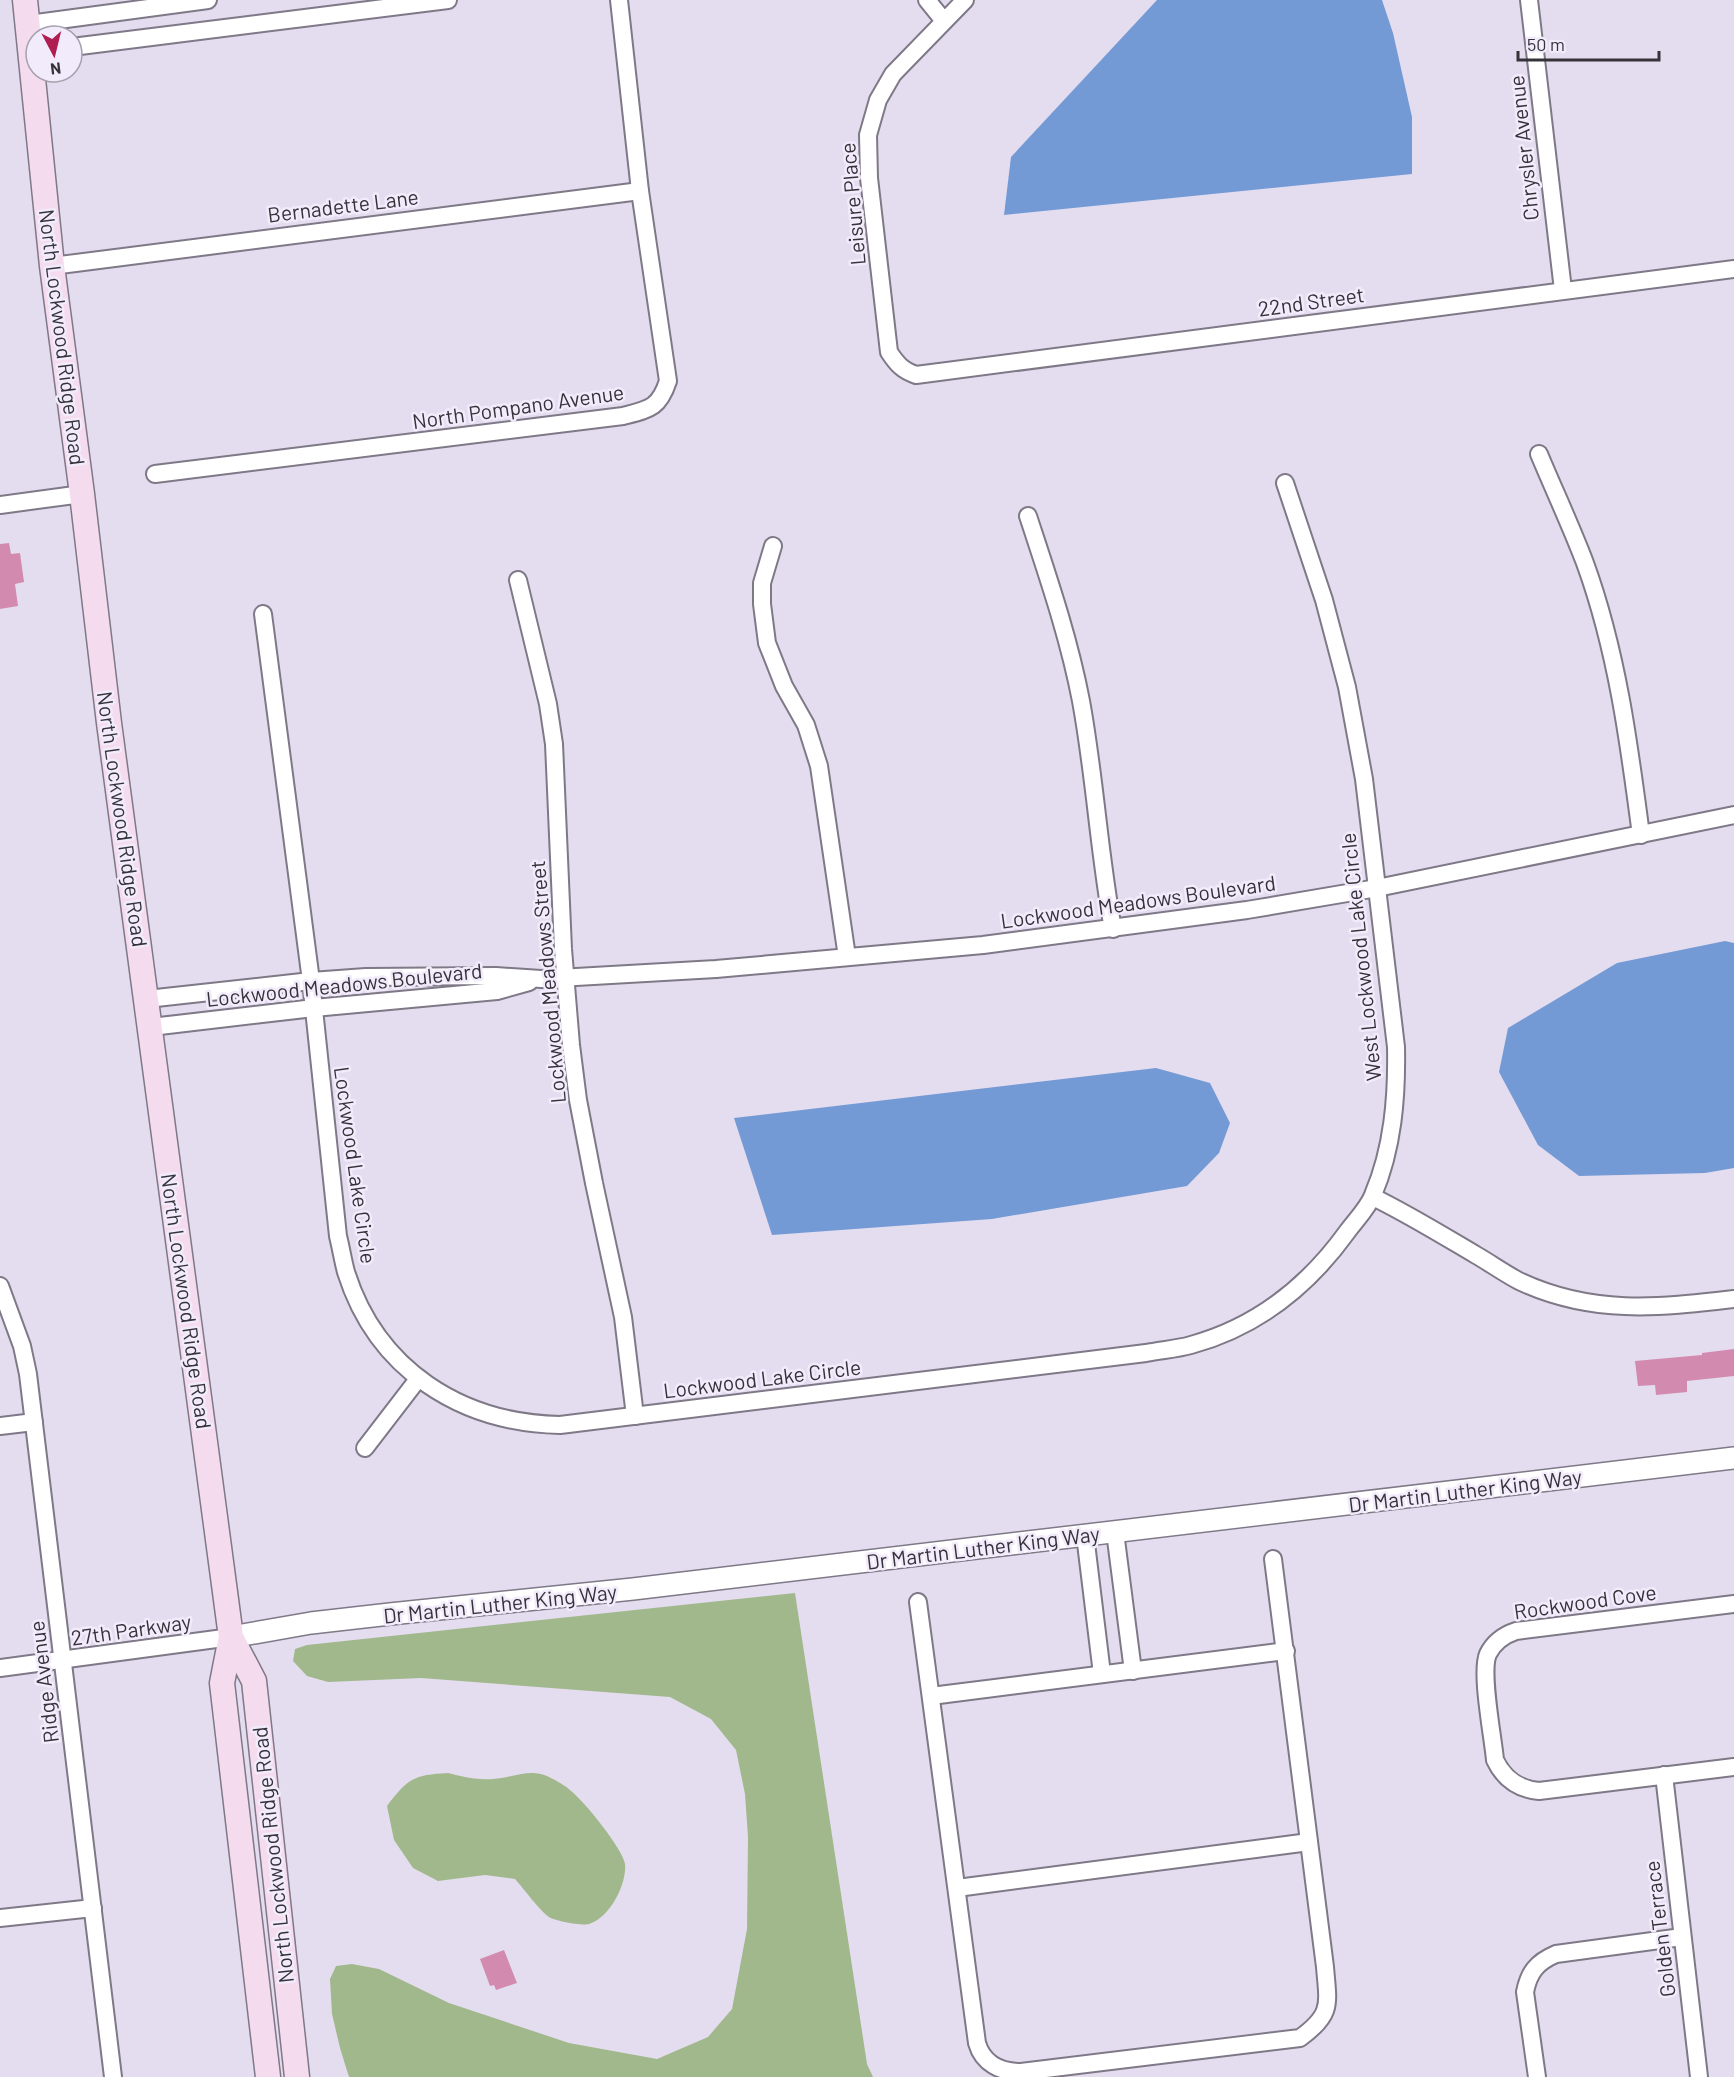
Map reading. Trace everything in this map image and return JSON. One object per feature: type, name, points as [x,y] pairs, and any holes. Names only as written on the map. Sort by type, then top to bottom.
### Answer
[{"type":"main road","name":"North Lockwood Ridge Road","points":[[25,0],[29,24]]},
{"type":"main road","name":"North Lockwood Ridge Road","points":[[37,84],[52,266],[109,723],[231,1637],[222,1683],[268,2077]]},
{"type":"main road","name":"North Lockwood Ridge Road","points":[[231,1637],[254,1681],[297,2077]]},
{"type":"street","points":[[29,24],[208,0]]},
{"type":"street","points":[[84,46],[448,0]]},
{"type":"street","name":"North Pompano Avenue","points":[[155,474],[623,416],[646,410],[662,398],[668,381],[640,191],[619,0]]},
{"type":"street","points":[[927,0],[944,21]]},
{"type":"street","name":"Leisure Place","points":[[897,364],[889,352],[869,178],[868,135],[878,100],[893,74],[964,0]]},
{"type":"street","name":"Chrysler Avenue","points":[[1529,0],[1563,290]]},
{"type":"street","name":"Bernadette Lane","points":[[52,266],[640,191]]},
{"type":"street","name":"22nd Street","points":[[897,364],[907,372],[916,375],[1734,269]]},
{"type":"street","points":[[1539,454],[1585,564],[1607,638],[1628,732],[1641,835]]},
{"type":"street","name":"West Lockwood Lake Circle","points":[[1087,1361],[1191,1345],[1223,1334],[1273,1307],[1314,1274],[1328,1259],[1373,1197],[1393,1125],[1397,1092],[1396,1047],[1364,779],[1347,687],[1324,600],[1284,483]]},
{"type":"street","points":[[0,505],[82,494]]},
{"type":"street","points":[[1028,516],[1065,631],[1081,702],[1113,929]]},
{"type":"street","points":[[772,546],[762,583],[767,643],[784,686],[806,725],[819,766],[847,957]]},
{"type":"street","name":"Lockwood Meadows Street","points":[[518,580],[548,705],[554,744],[565,977],[578,1100],[623,1317],[635,1416]]},
{"type":"street","name":"Lockwood Lake Circle","points":[[263,614],[311,981],[339,1236],[346,1272],[360,1306],[379,1338],[418,1379],[451,1400],[485,1414],[514,1422],[560,1425],[1087,1361]]},
{"type":"street","name":"Lockwood Meadows Boulevard","points":[[147,999],[366,977],[484,976],[541,979],[716,969],[983,945],[1247,910],[1377,888],[1734,815]]},
{"type":"street","name":"Lockwood Meadows Boulevard","points":[[151,1027],[314,1008],[497,991],[541,979]]},
{"type":"street","points":[[1373,1197],[1403,1211],[1519,1280],[1553,1294],[1603,1305],[1650,1308],[1734,1299]]},
{"type":"street","name":"Ridge Avenue","points":[[0,1286],[22,1346],[28,1374],[112,2077]]},
{"type":"street","points":[[365,1448],[418,1379]]},
{"type":"street","points":[[0,1426],[34,1422]]},
{"type":"street","name":"Dr Martin Luther King Way","points":[[231,1637],[311,1623],[633,1589],[1734,1458]]},
{"type":"street","points":[[1115,1532],[1132,1671]]},
{"type":"street","points":[[1084,1535],[1102,1674]]},
{"type":"street","points":[[918,1602],[980,2052],[990,2064],[1007,2072],[1021,2072],[1300,2038],[1317,2026],[1326,2014],[1327,1996],[1273,1559]]},
{"type":"street","name":"Rockwood Cove","points":[[1664,1775],[1539,1791],[1529,1790],[1509,1781],[1495,1760],[1485,1674],[1488,1654],[1495,1643],[1516,1631],[1734,1604]]},
{"type":"street","name":"27th Parkway","points":[[0,1668],[231,1637]]},
{"type":"street","points":[[931,1696],[1286,1651]]},
{"type":"street","points":[[1664,1775],[1734,1767]]},
{"type":"street","name":"Golden Terrace","points":[[1664,1775],[1699,2077]]},
{"type":"street","points":[[957,1888],[1309,1842]]},
{"type":"street","points":[[0,1918],[93,1908]]},
{"type":"street","points":[[1537,2077],[1525,1992],[1534,1968],[1544,1959],[1556,1954],[1682,1937]]},
{"type":"green space","points":[[795,1593],[867,2064],[873,2077],[349,2077],[332,2014],[330,1979],[336,1966],[352,1964],[379,1969],[449,2003],[569,2043],[657,2059],[708,2037],[732,2009],[747,1929],[748,1837],[745,1794],[736,1750],[711,1719],[670,1697],[421,1678],[328,1682],[307,1676],[293,1661],[295,1649],[307,1645]]},
{"type":"green space","points":[[448,1773],[487,1779],[534,1773],[547,1776],[569,1789],[602,1826],[618,1848],[625,1864],[620,1890],[604,1915],[589,1924],[552,1919],[536,1905],[515,1879],[485,1875],[438,1881],[413,1868],[394,1840],[387,1806],[401,1789],[413,1780],[427,1775]]},
{"type":"water","points":[[1157,0],[1382,0],[1393,33],[1412,117],[1412,174],[1004,215],[1011,157]]},
{"type":"water","points":[[1725,941],[1734,943],[1734,1168],[1705,1173],[1579,1176],[1538,1145],[1499,1072],[1508,1028],[1617,963]]},
{"type":"water","points":[[1156,1068],[1210,1083],[1230,1123],[1219,1153],[1187,1186],[992,1219],[772,1235],[734,1118]]},
{"type":"building","points":[[9,543],[11,554],[20,553],[24,582],[15,584],[18,606],[0,609],[0,544]]},
{"type":"building","points":[[1734,1349],[1734,1376],[1687,1381],[1687,1392],[1656,1395],[1655,1385],[1638,1386],[1635,1361],[1702,1355],[1702,1353]]},
{"type":"building","points":[[504,1950],[517,1983],[496,1990],[494,1985],[490,1986],[480,1959]]}]
